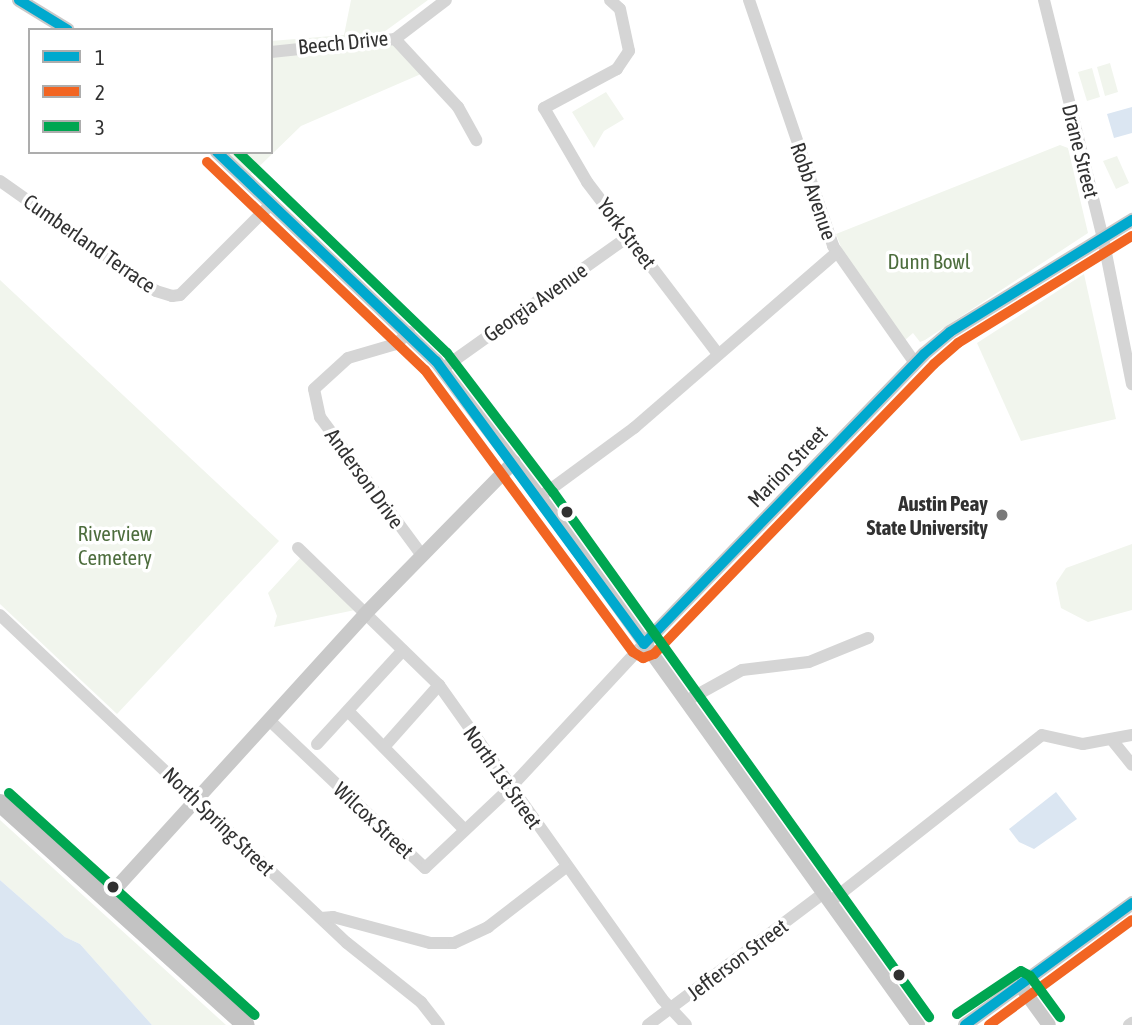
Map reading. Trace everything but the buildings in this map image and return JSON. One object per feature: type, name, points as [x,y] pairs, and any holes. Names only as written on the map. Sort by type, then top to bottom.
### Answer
[{"type":"highway","points":[[0,803],[246,1025]]},
{"type":"main road","points":[[19,0],[65,28]]},
{"type":"main road","points":[[219,154],[409,332],[442,369],[514,462],[918,1025]]},
{"type":"main road","name":"Marion Street","points":[[644,644],[915,363],[950,332],[1132,220]]},
{"type":"main road","points":[[106,899],[364,615],[514,462]]},
{"type":"main road","points":[[965,1025],[1132,903]]},
{"type":"main road","points":[[1020,985],[1049,1025]]},
{"type":"street","name":"Beech Drive","points":[[273,52],[395,39],[446,0]]},
{"type":"street","name":"York Street","points":[[610,0],[620,9],[629,51],[617,69],[544,108],[587,181],[718,354]]},
{"type":"street","name":"Robb Avenue","points":[[749,0],[836,253],[915,363]]},
{"type":"street","name":"Drane Street","points":[[1044,0],[1103,238],[1132,384]]},
{"type":"street","points":[[395,39],[458,107],[477,140]]},
{"type":"street","name":"Cumberland Terrace","points":[[0,181],[156,291],[172,296],[180,295],[271,204]]},
{"type":"street","name":"Georgia Avenue","points":[[442,369],[629,236]]},
{"type":"street","points":[[540,498],[634,428],[836,253]]},
{"type":"street","name":"Anderson Drive","points":[[409,332],[396,344],[348,358],[314,389],[320,417],[421,554]]},
{"type":"street","name":"North 1st Street","points":[[298,548],[439,685],[566,867],[686,1025]]},
{"type":"street","name":"North Spring Street","points":[[0,615],[321,918],[421,1002],[439,1025]]},
{"type":"street","points":[[686,701],[743,670],[809,662],[868,638]]},
{"type":"street","name":"Marion Street","points":[[510,789],[644,644]]},
{"type":"street","points":[[317,744],[403,650]]},
{"type":"street","points":[[384,747],[439,685]]},
{"type":"street","points":[[348,711],[464,829]]},
{"type":"street","name":"Wilcox Street","points":[[269,720],[425,868],[510,789]]},
{"type":"street","name":"Jefferson Street","points":[[648,1025],[828,896],[1042,735],[1083,744],[1112,740]]},
{"type":"street","points":[[1132,735],[1112,740],[1132,765]]},
{"type":"street","points":[[321,918],[332,917],[430,943],[454,943],[488,927],[566,867]]},
{"type":"green space","points":[[351,0],[428,0],[384,32],[421,74],[301,126],[273,153],[273,41],[344,35]]},
{"type":"green space","points":[[1110,63],[1118,92],[1105,96],[1097,67]]},
{"type":"green space","points":[[1092,68],[1100,97],[1087,101],[1078,72]]},
{"type":"green space","points":[[606,92],[624,119],[604,131],[594,148],[572,112]]},
{"type":"green space","name":"Dunn Bowl","points":[[1060,145],[1068,148],[1088,233],[925,340],[920,342],[913,333],[904,341],[843,252],[836,234]]},
{"type":"green space","points":[[214,154],[272,154],[243,182]]},
{"type":"green space","points":[[1117,156],[1129,183],[1116,189],[1103,161]]},
{"type":"green space","points":[[1084,274],[1116,419],[1021,441],[977,343]]},
{"type":"green space","name":"Riverview Cemetery","points":[[0,280],[279,541],[117,714],[0,604]]},
{"type":"green space","points":[[1132,544],[1132,610],[1088,622],[1061,608],[1056,583],[1066,568]]},
{"type":"green space","points":[[302,556],[355,610],[274,627],[277,616],[268,593]]},
{"type":"green space","points":[[0,820],[226,1025],[152,1025],[80,944],[65,937],[0,880]]},
{"type":"shaded area","points":[[1132,107],[1132,133],[1114,138],[1107,114]]},
{"type":"shaded area","points":[[1056,792],[1077,819],[1034,849],[1019,842],[1009,829]]},
{"type":"shaded area","points":[[0,880],[65,937],[80,944],[152,1025],[0,1025]]},
{"type":"transit line","name":"1","points":[[19,0],[65,28]]},
{"type":"transit line","name":"1","points":[[219,154],[436,361],[644,644],[924,354],[950,332],[1132,220]]},
{"type":"transit line","name":"3","points":[[240,154],[447,353],[553,492],[929,1017]]},
{"type":"transit line","name":"2","points":[[207,162],[425,370],[633,652],[643,658],[654,654],[934,364],[958,343],[1132,236]]},
{"type":"transit line","name":"3","points":[[9,793],[255,1015]]},
{"type":"transit line","name":"1","points":[[965,1025],[1132,903]]},
{"type":"transit line","name":"2","points":[[989,1025],[1132,920]]},
{"type":"transit line","name":"3","points":[[957,1014],[1021,971],[1030,976],[1060,1017]]},
{"type":"place","name":"Austin Peay State University","points":[[1002,515]]}]
